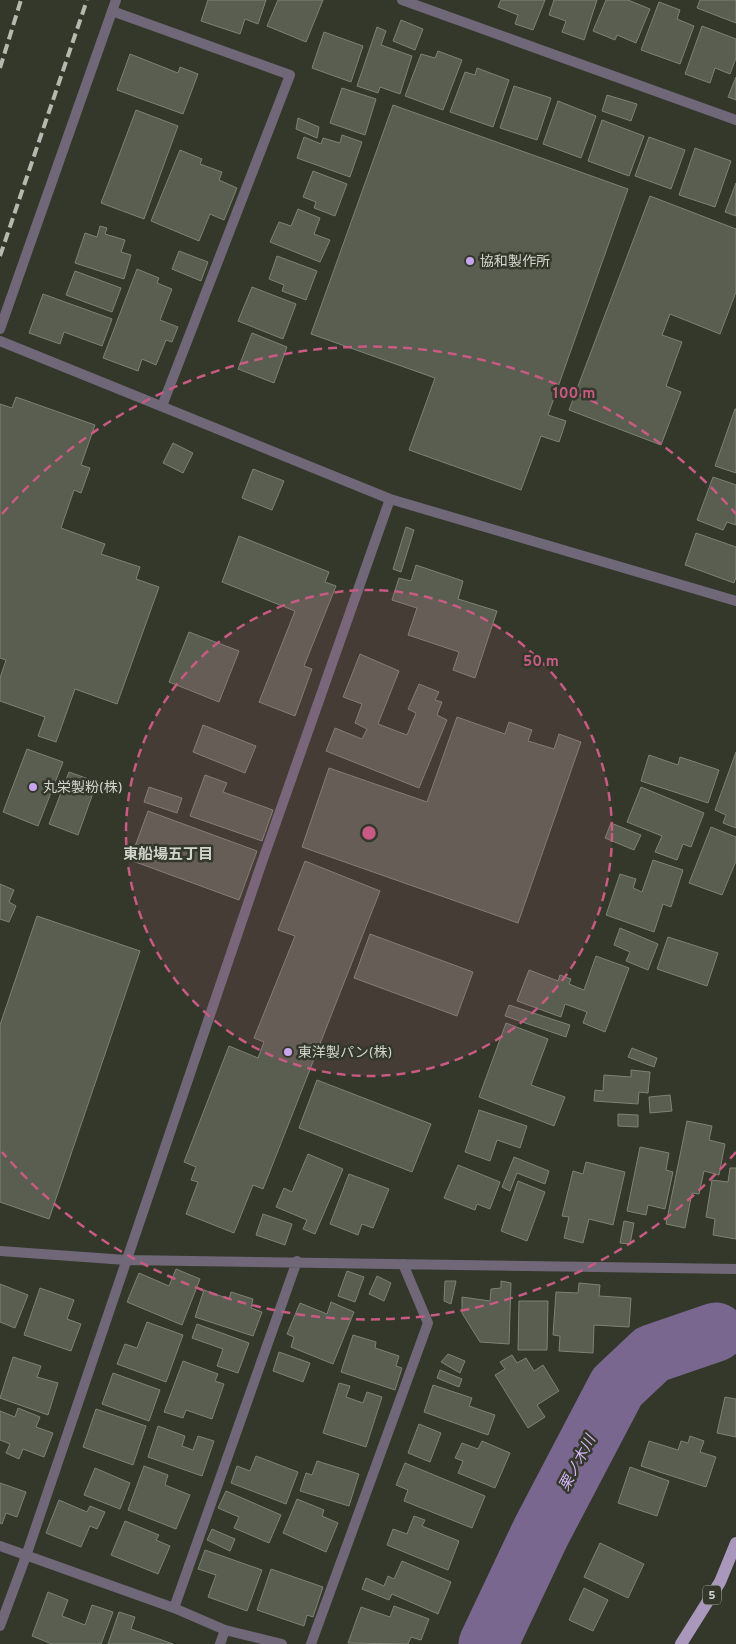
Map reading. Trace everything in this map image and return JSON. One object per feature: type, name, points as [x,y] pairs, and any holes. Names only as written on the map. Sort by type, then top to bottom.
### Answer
[{"type":"main road","name":"5","points":[[681,1644],[720,1582],[736,1543]]},
{"type":"street","points":[[0,329],[116,0]]},
{"type":"street","points":[[402,0],[736,120]]},
{"type":"street","points":[[112,11],[290,75],[162,406]]},
{"type":"street","points":[[0,341],[390,499],[736,601]]},
{"type":"street","points":[[0,1626],[26,1556],[261,865],[390,499]]},
{"type":"street","points":[[0,1251],[126,1260],[297,1261],[736,1270]]},
{"type":"street","points":[[174,1608],[297,1261]]},
{"type":"street","points":[[310,1644],[428,1323],[403,1264]]},
{"type":"street","points":[[0,1546],[174,1608],[225,1630],[282,1644]]},
{"type":"street","points":[[220,1644],[225,1630]]},
{"type":"building","points":[[208,0],[266,0],[258,24],[245,19],[240,34],[201,21]]},
{"type":"building","points":[[278,0],[323,0],[306,42],[267,26]]},
{"type":"building","points":[[501,0],[545,0],[533,30],[515,24],[518,15],[498,7]]},
{"type":"building","points":[[554,0],[597,0],[584,40],[562,32],[566,21],[549,15]]},
{"type":"building","points":[[606,0],[628,0],[650,9],[636,43],[617,35],[615,40],[593,31]]},
{"type":"building","points":[[700,0],[736,0],[736,23],[697,8]]},
{"type":"building","points":[[659,2],[680,10],[677,19],[694,26],[680,64],[641,50]]},
{"type":"building","points":[[401,20],[423,29],[415,50],[393,41]]},
{"type":"building","points":[[702,26],[736,39],[736,58],[730,74],[715,68],[710,83],[685,74]]},
{"type":"building","points":[[377,27],[386,31],[381,45],[412,56],[400,94],[380,87],[378,93],[357,86]]},
{"type":"building","points":[[324,32],[363,46],[351,82],[312,68]]},
{"type":"building","points":[[438,51],[462,60],[443,110],[405,96],[421,54],[435,58]]},
{"type":"building","points":[[130,54],[178,73],[180,67],[198,74],[183,114],[117,90]]},
{"type":"building","points":[[477,68],[509,80],[493,127],[450,112],[465,72],[475,75]]},
{"type":"building","points":[[736,77],[736,100],[728,97]]},
{"type":"building","points":[[514,86],[551,98],[537,140],[500,128]]},
{"type":"building","points":[[342,88],[376,99],[365,135],[330,123]]},
{"type":"building","points":[[607,95],[637,104],[631,121],[602,111]]},
{"type":"building","points":[[558,101],[596,116],[581,158],[543,144]]},
{"type":"building","name":"協和製作所","points":[[393,105],[628,189],[548,415],[566,421],[559,442],[541,436],[521,490],[409,450],[435,378],[311,334]]},
{"type":"building","points":[[136,110],[178,126],[144,219],[101,203]]},
{"type":"building","points":[[298,118],[319,127],[317,138],[296,129]]},
{"type":"building","points":[[602,120],[644,136],[629,176],[588,161]]},
{"type":"building","points":[[342,135],[362,142],[350,177],[297,158],[304,137],[321,144],[323,138],[340,143]]},
{"type":"building","points":[[649,137],[685,150],[671,189],[635,176]]},
{"type":"building","points":[[695,148],[731,161],[715,207],[679,195]]},
{"type":"building","points":[[180,150],[202,159],[200,164],[222,172],[219,180],[237,188],[224,220],[210,214],[199,241],[151,221]]},
{"type":"building","points":[[313,171],[347,184],[335,216],[314,208],[316,202],[303,197]]},
{"type":"building","points":[[736,183],[736,216],[725,212]]},
{"type":"building","points":[[650,196],[736,229],[736,292],[720,334],[670,314],[662,335],[682,342],[666,386],[681,392],[661,445],[569,410]]},
{"type":"building","points":[[298,209],[320,218],[314,234],[330,240],[320,262],[270,242],[279,222],[291,226]]},
{"type":"building","points":[[100,226],[107,228],[105,234],[125,240],[121,252],[131,255],[124,279],[75,263],[85,233],[97,237]]},
{"type":"building","points":[[179,251],[208,262],[201,281],[172,269]]},
{"type":"building","points":[[277,256],[317,271],[306,300],[282,291],[284,285],[269,279]]},
{"type":"building","points":[[137,269],[159,278],[157,283],[172,289],[160,320],[178,327],[172,342],[166,340],[156,365],[142,359],[138,371],[103,358]]},
{"type":"building","points":[[75,271],[121,288],[112,312],[66,295]]},
{"type":"building","points":[[252,287],[296,304],[283,339],[238,321]]},
{"type":"building","points":[[43,294],[112,319],[102,346],[64,332],[60,344],[29,333]]},
{"type":"building","points":[[252,333],[287,347],[274,383],[238,369]]},
{"type":"building","points":[[16,397],[95,425],[81,465],[90,468],[81,493],[74,490],[61,528],[105,544],[101,554],[140,567],[136,579],[159,587],[117,704],[75,689],[56,742],[38,736],[45,717],[0,701],[0,678],[6,660],[0,658],[0,404],[12,408]]},
{"type":"building","points":[[736,409],[736,473],[715,466]]},
{"type":"building","points":[[173,443],[193,453],[183,473],[163,463]]},
{"type":"building","points":[[253,469],[284,481],[272,510],[242,498]]},
{"type":"building","points":[[713,477],[736,485],[736,525],[727,522],[723,530],[697,520]]},
{"type":"building","points":[[406,527],[414,530],[401,572],[393,569]]},
{"type":"building","points":[[696,533],[736,547],[736,577],[734,583],[685,565]]},
{"type":"building","points":[[239,536],[329,572],[325,582],[336,586],[304,666],[312,669],[295,716],[259,702],[295,611],[222,582]]},
{"type":"building","points":[[416,565],[463,581],[458,599],[497,611],[475,678],[453,670],[459,652],[408,635],[417,608],[392,600],[399,578],[411,581]]},
{"type":"building","points":[[189,632],[239,651],[219,702],[169,682]]},
{"type":"building","points":[[360,654],[399,671],[378,724],[407,735],[416,713],[408,709],[419,684],[439,692],[435,700],[442,702],[437,715],[447,720],[419,788],[326,751],[335,728],[362,739],[367,729],[355,723],[362,704],[343,697]]},
{"type":"building","points":[[457,717],[505,734],[509,722],[532,730],[528,741],[554,749],[559,734],[581,742],[518,923],[302,847],[329,768],[427,802]]},
{"type":"building","points":[[203,725],[256,746],[245,773],[193,752]]},
{"type":"building","name":"丸栄製粉(株)","points":[[27,749],[63,762],[38,826],[3,812]]},
{"type":"building","points":[[736,752],[736,828],[723,823],[726,815],[715,810]]},
{"type":"building","points":[[649,755],[678,765],[680,757],[719,770],[708,803],[641,781]]},
{"type":"building","points":[[69,772],[97,782],[78,835],[49,824]]},
{"type":"building","points":[[205,775],[227,783],[223,792],[273,810],[262,841],[190,816]]},
{"type":"building","points":[[149,787],[182,798],[177,813],[144,802]]},
{"type":"building","points":[[641,787],[704,813],[691,847],[683,844],[677,860],[655,852],[662,836],[627,822]]},
{"type":"building","points":[[148,811],[257,851],[239,900],[130,860]]},
{"type":"building","points":[[611,823],[641,835],[634,850],[605,838]]},
{"type":"building","points":[[711,827],[736,837],[736,861],[722,895],[689,883]]},
{"type":"building","points":[[653,860],[683,870],[671,907],[663,904],[654,932],[606,915],[620,874],[636,879],[633,888],[642,892]]},
{"type":"building","name":"東洋製パン(株)","points":[[305,861],[380,891],[263,1189],[253,1185],[234,1233],[186,1214],[198,1182],[191,1180],[196,1167],[184,1162],[229,1046],[258,1058],[264,1042],[254,1038],[295,936],[278,930]]},
{"type":"building","points":[[0,884],[14,890],[9,902],[16,906],[9,922],[0,919]]},
{"type":"building","points":[[37,916],[140,951],[49,1219],[0,1202],[0,1025]]},
{"type":"building","points":[[620,928],[658,944],[648,970],[626,961],[630,952],[614,945]]},
{"type":"building","points":[[370,934],[473,972],[457,1016],[354,978]]},
{"type":"building","points":[[668,937],[718,953],[707,986],[657,969]]},
{"type":"building","points":[[596,956],[629,968],[605,1032],[583,1023],[587,1012],[565,1004],[561,1017],[517,1001],[529,970],[558,981],[560,975],[571,979],[569,984],[584,990]]},
{"type":"building","points":[[509,1005],[570,1025],[566,1037],[505,1016]]},
{"type":"building","points":[[506,1023],[548,1039],[531,1085],[565,1097],[554,1126],[479,1097]]},
{"type":"building","points":[[632,1048],[657,1058],[654,1067],[628,1057]]},
{"type":"building","points":[[631,1070],[650,1072],[648,1093],[639,1092],[638,1104],[594,1101],[595,1090],[603,1091],[604,1075],[631,1077]]},
{"type":"building","points":[[317,1080],[431,1124],[412,1172],[299,1128]]},
{"type":"building","points":[[670,1095],[672,1111],[650,1113],[649,1097]]},
{"type":"building","points":[[479,1110],[527,1126],[520,1148],[497,1140],[490,1161],[465,1152]]},
{"type":"building","points":[[618,1114],[638,1115],[638,1127],[618,1126]]},
{"type":"building","points":[[687,1121],[712,1126],[709,1140],[725,1144],[719,1175],[704,1171],[699,1194],[692,1193],[685,1228],[666,1224]]},
{"type":"building","points":[[640,1147],[669,1153],[666,1170],[673,1172],[665,1209],[648,1205],[646,1215],[627,1211]]},
{"type":"building","points":[[308,1154],[343,1169],[315,1234],[303,1229],[307,1220],[276,1207],[284,1188],[292,1192]]},
{"type":"building","points":[[514,1157],[549,1171],[545,1184],[517,1173],[510,1191],[502,1187]]},
{"type":"building","points":[[586,1162],[625,1172],[613,1225],[589,1219],[583,1243],[564,1238],[569,1217],[562,1216],[573,1171],[583,1174]]},
{"type":"building","points":[[458,1165],[500,1182],[490,1209],[477,1204],[475,1210],[444,1198]]},
{"type":"building","points":[[730,1168],[736,1168],[736,1239],[713,1235],[715,1219],[706,1217],[712,1180],[728,1182]]},
{"type":"building","points":[[349,1174],[389,1189],[373,1228],[362,1224],[358,1235],[330,1224]]},
{"type":"building","points":[[518,1181],[545,1192],[527,1241],[501,1231]]},
{"type":"building","points":[[263,1214],[292,1224],[285,1245],[256,1235]]},
{"type":"building","points":[[624,1221],[634,1223],[630,1244],[620,1243]]},
{"type":"building","points":[[176,1269],[200,1279],[182,1325],[127,1302],[139,1273],[169,1286]]},
{"type":"building","points":[[347,1271],[364,1277],[355,1302],[338,1296]]},
{"type":"building","points":[[377,1276],[391,1283],[384,1301],[369,1294]]},
{"type":"building","points":[[445,1281],[456,1281],[451,1304],[444,1301]]},
{"type":"building","points":[[501,1281],[511,1283],[509,1344],[480,1342],[462,1313],[462,1297],[490,1301],[491,1289],[501,1288]]},
{"type":"building","points":[[579,1283],[600,1285],[599,1296],[631,1298],[629,1327],[594,1325],[593,1353],[559,1351],[560,1336],[553,1335],[556,1292],[578,1293]]},
{"type":"building","points":[[0,1284],[28,1295],[15,1328],[0,1322]]},
{"type":"building","points":[[40,1288],[74,1300],[67,1319],[81,1324],[71,1351],[24,1335]]},
{"type":"building","points":[[204,1290],[229,1299],[231,1292],[253,1299],[251,1308],[262,1312],[253,1336],[195,1317]]},
{"type":"building","points":[[519,1301],[548,1301],[547,1350],[518,1350]]},
{"type":"building","points":[[331,1302],[354,1312],[333,1364],[291,1347],[294,1337],[287,1334],[300,1303],[327,1314]]},
{"type":"building","points":[[147,1322],[183,1335],[166,1382],[117,1364],[125,1344],[137,1348]]},
{"type":"building","points":[[197,1324],[249,1343],[238,1373],[217,1366],[223,1349],[192,1338]]},
{"type":"building","points":[[353,1335],[376,1342],[375,1348],[399,1356],[396,1366],[402,1368],[395,1390],[341,1372]]},
{"type":"building","points":[[279,1352],[310,1363],[303,1382],[273,1371]]},
{"type":"building","points":[[448,1354],[465,1361],[460,1373],[441,1362]]},
{"type":"building","points":[[512,1355],[517,1363],[526,1358],[534,1371],[543,1365],[559,1391],[537,1405],[545,1417],[528,1428],[495,1375],[505,1369],[500,1362]]},
{"type":"building","points":[[13,1357],[41,1366],[37,1377],[58,1383],[48,1415],[0,1398]]},
{"type":"building","points":[[183,1361],[218,1374],[215,1381],[224,1384],[212,1419],[186,1410],[183,1418],[164,1412]]},
{"type":"building","points":[[440,1370],[462,1379],[459,1387],[437,1378]]},
{"type":"building","points":[[113,1373],[160,1390],[149,1421],[102,1404]]},
{"type":"building","points":[[339,1383],[350,1386],[346,1397],[363,1403],[367,1392],[382,1397],[366,1447],[323,1433]]},
{"type":"building","points":[[433,1385],[472,1398],[469,1406],[495,1415],[488,1435],[424,1412]]},
{"type":"building","points":[[725,1397],[736,1399],[736,1437],[717,1433]]},
{"type":"building","points":[[18,1408],[40,1417],[36,1427],[53,1433],[44,1457],[23,1449],[19,1459],[6,1453],[10,1444],[0,1440],[0,1411],[15,1417]]},
{"type":"building","points":[[96,1409],[146,1426],[133,1465],[83,1447]]},
{"type":"building","points":[[419,1424],[441,1433],[430,1462],[408,1453]]},
{"type":"building","points":[[158,1426],[185,1436],[182,1446],[193,1450],[198,1436],[214,1441],[202,1476],[148,1457]]},
{"type":"building","points":[[690,1436],[704,1441],[700,1452],[716,1457],[706,1487],[641,1466],[649,1441],[678,1450],[681,1441],[688,1443]]},
{"type":"building","points":[[482,1441],[510,1453],[495,1488],[458,1473],[463,1461],[455,1458],[462,1443],[478,1449]]},
{"type":"building","points":[[256,1456],[298,1472],[286,1504],[231,1483],[237,1466],[250,1471]]},
{"type":"building","points":[[317,1461],[359,1474],[349,1506],[300,1491],[306,1473],[312,1475]]},
{"type":"building","points":[[405,1463],[485,1496],[472,1528],[404,1501],[408,1490],[396,1485]]},
{"type":"building","points":[[144,1466],[168,1475],[165,1485],[190,1495],[176,1529],[128,1510]]},
{"type":"building","points":[[630,1467],[669,1481],[657,1516],[618,1503]]},
{"type":"building","points":[[95,1468],[130,1483],[120,1509],[84,1495]]},
{"type":"building","points":[[0,1483],[26,1492],[17,1517],[6,1513],[2,1524],[0,1523]]},
{"type":"building","points":[[226,1491],[281,1515],[269,1543],[234,1528],[239,1517],[218,1508]]},
{"type":"building","points":[[297,1499],[324,1510],[322,1516],[338,1523],[326,1552],[283,1533]]},
{"type":"building","points":[[59,1500],[87,1512],[90,1506],[105,1512],[97,1529],[90,1526],[81,1547],[46,1533]]},
{"type":"building","points":[[414,1516],[425,1520],[422,1526],[459,1541],[448,1570],[387,1545],[393,1529],[407,1534]]},
{"type":"building","points":[[125,1521],[159,1535],[156,1540],[170,1546],[158,1574],[111,1555]]},
{"type":"building","points":[[212,1529],[235,1539],[230,1551],[207,1540]]},
{"type":"building","points":[[600,1543],[644,1564],[628,1598],[584,1577]]},
{"type":"building","points":[[205,1550],[262,1570],[247,1611],[208,1597],[216,1575],[198,1569]]},
{"type":"building","points":[[402,1561],[451,1582],[438,1614],[392,1594],[389,1600],[362,1589],[366,1578],[384,1586],[388,1576],[394,1579]]},
{"type":"building","points":[[271,1569],[323,1587],[313,1617],[307,1615],[304,1626],[257,1610]]},
{"type":"building","points":[[584,1588],[608,1600],[593,1631],[569,1620]]},
{"type":"building","points":[[48,1592],[68,1600],[62,1616],[85,1625],[92,1605],[113,1612],[101,1644],[52,1644],[32,1636]]},
{"type":"building","points":[[394,1606],[429,1619],[421,1640],[411,1637],[408,1644],[348,1643],[361,1607],[390,1617]]},
{"type":"building","points":[[119,1612],[135,1617],[131,1629],[173,1644],[108,1644]]},
{"type":"waterway","name":"栗ノ木川","points":[[488,1644],[541,1532],[617,1387],[652,1354],[716,1332]]},
{"type":"railway","points":[[0,68],[21,0]]},
{"type":"railway","points":[[0,256],[87,0]]},
{"type":"place","name":"協和製作所","points":[[470,261]]},
{"type":"place","name":"丸栄製粉(株)","points":[[33,787]]},
{"type":"place","name":"東洋製パン(株)","points":[[288,1052]]},
{"type":"district","name":"東船場五丁目","points":[[168,854]]}]
